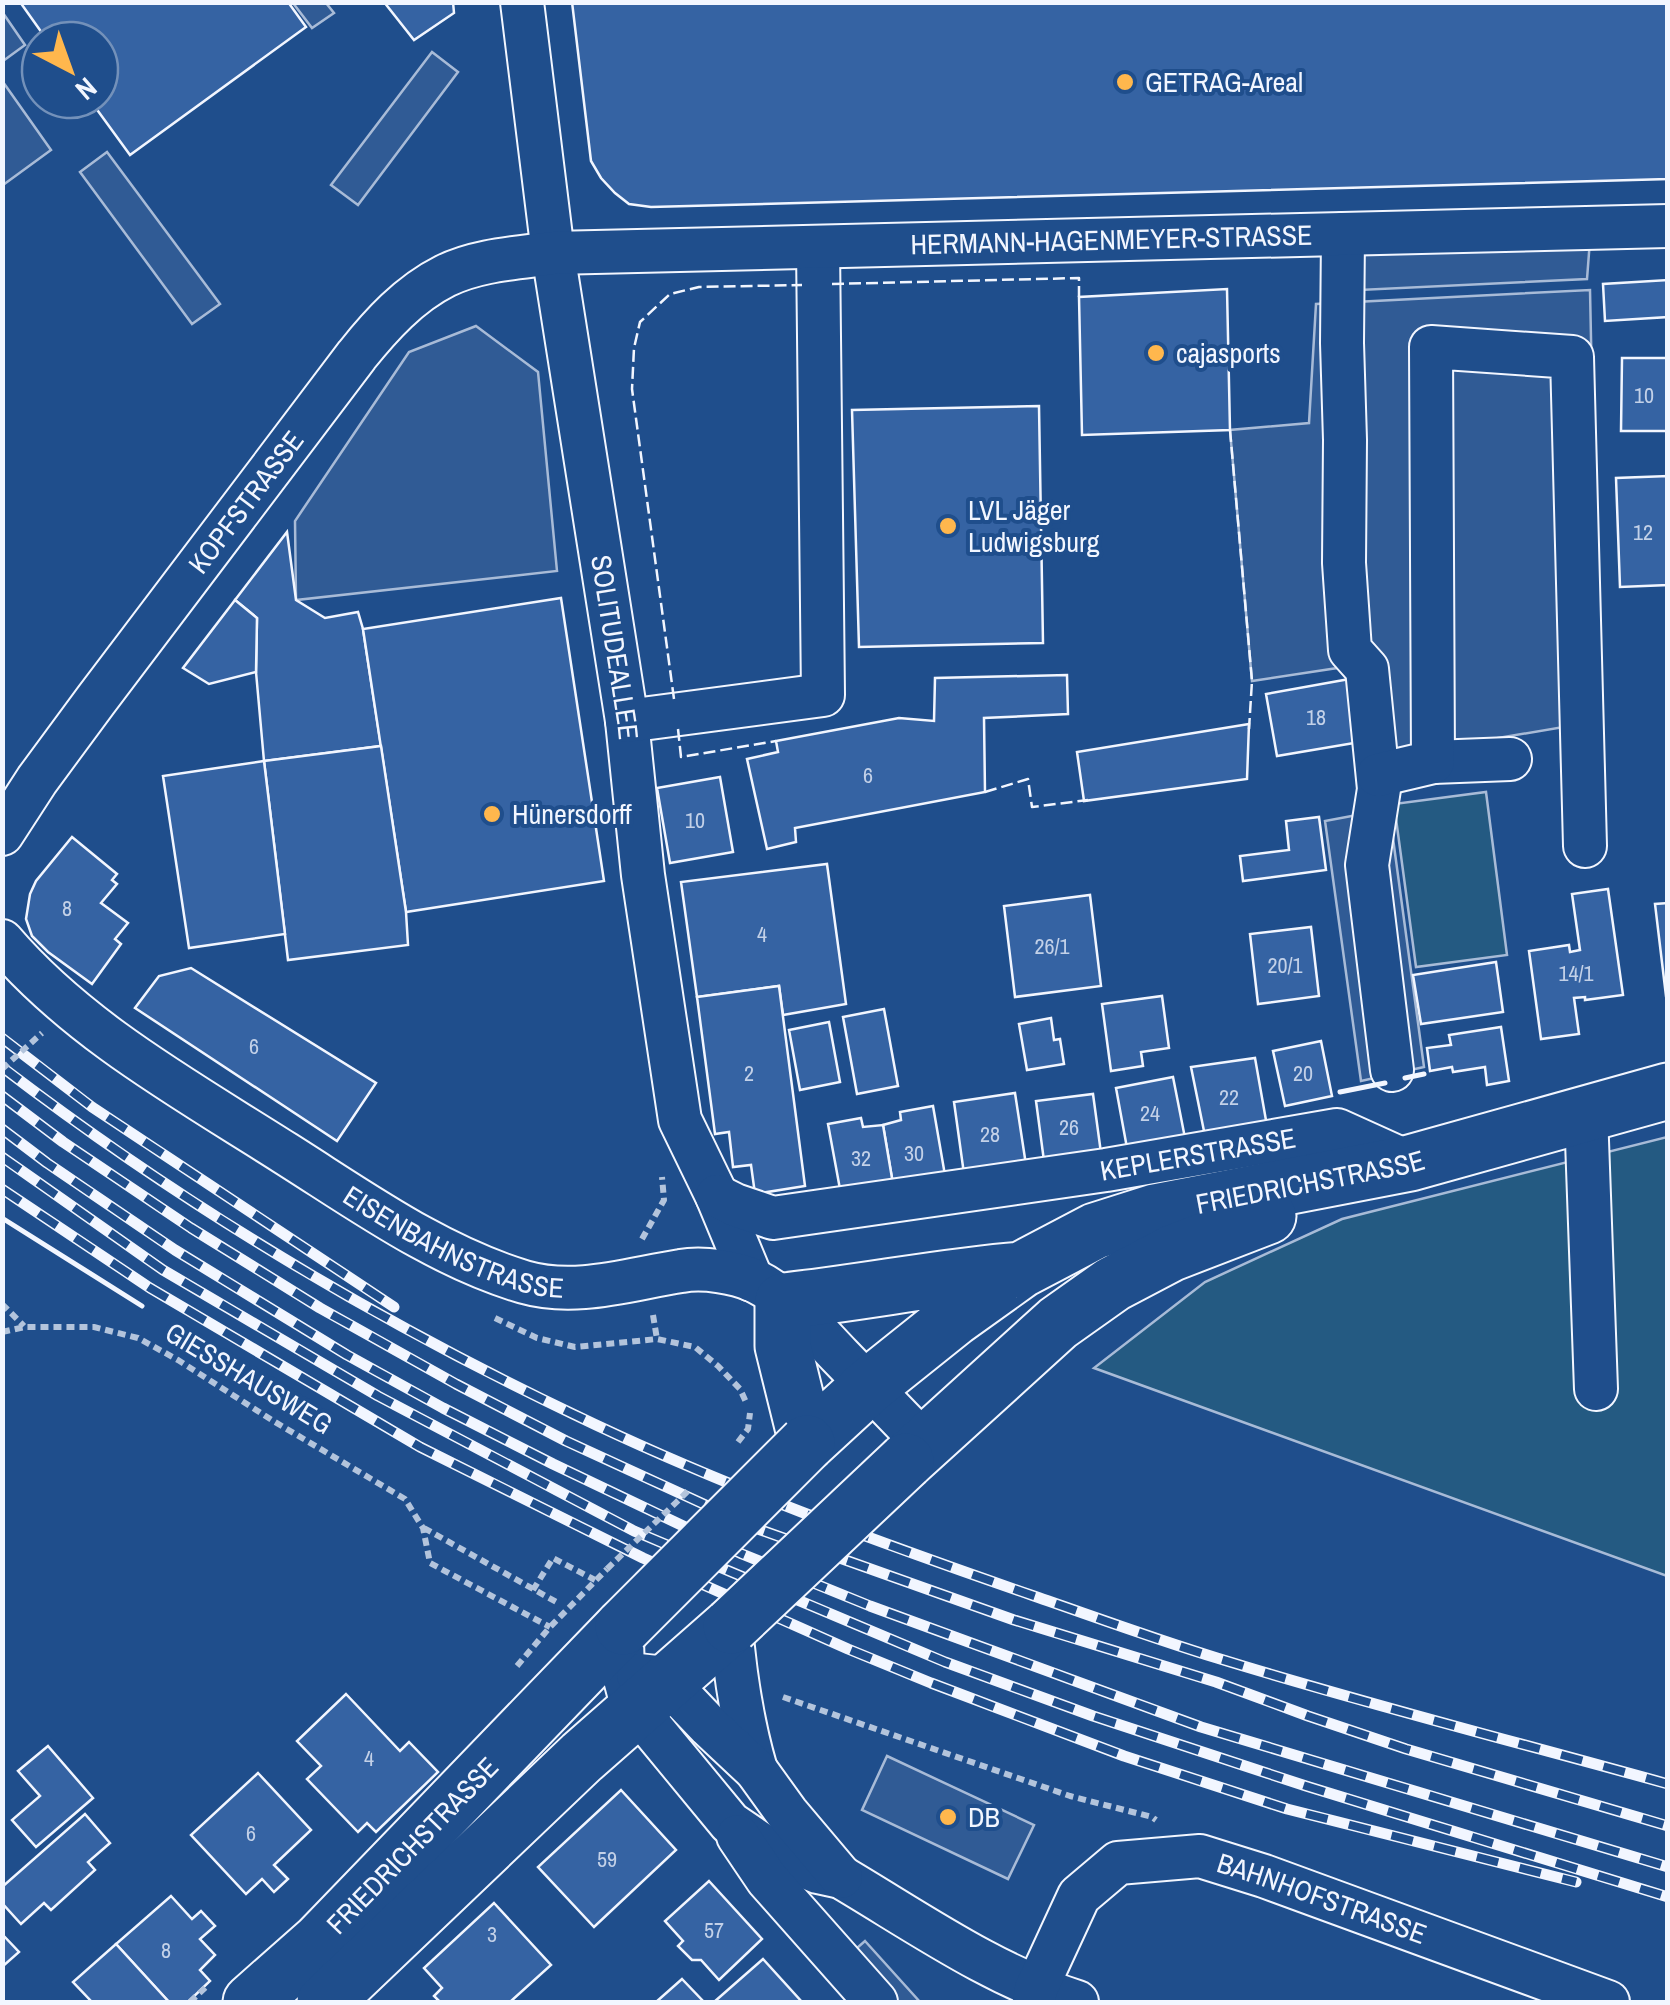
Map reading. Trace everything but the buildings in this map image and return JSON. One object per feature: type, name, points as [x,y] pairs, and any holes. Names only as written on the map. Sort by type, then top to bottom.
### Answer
[{"type":"main road","points":[[1410,1163],[1668,1091]]},
{"type":"main road","name":"FRIEDRICHSTRASSE","points":[[326,2002],[582,1757],[638,1673],[807,1444],[869,1386],[954,1318],[1022,1270],[1095,1231],[1155,1212],[1410,1163]]},
{"type":"main road","name":"FRIEDRICHSTRASSE","points":[[251,2002],[334,1927],[569,1685],[638,1673],[731,1626],[915,1452],[1058,1324],[1113,1284],[1172,1252],[1410,1163]]},
{"type":"main road","points":[[807,1444],[768,1290],[870,1291],[968,1274],[1022,1270]]},
{"type":"street","name":"SOLITUDEALLEE","points":[[522,2],[553,252],[627,721],[643,874],[680,1120],[768,1290]]},
{"type":"street","name":"HERMANN-HAGENMEYER-STRASSE","points":[[553,252],[1668,226]]},
{"type":"street","points":[[1343,234],[1344,563],[1350,650],[1367,669],[1378,775],[1367,864],[1392,1070]]},
{"type":"street","points":[[627,721],[824,695],[818,247]]},
{"type":"street","name":"KOPFSTRASSE","points":[[2,834],[96,700],[384,321],[446,276],[491,262],[553,252]]},
{"type":"street","points":[[1432,762],[1431,347],[1572,357],[1585,846]]},
{"type":"street","points":[[1378,775],[1432,762],[1510,758]]},
{"type":"street","name":"EISENBAHNSTRASSE","points":[[2,940],[30,973],[106,1037],[353,1196],[479,1266],[530,1284],[564,1288],[605,1286],[686,1270],[716,1271],[768,1290]]},
{"type":"street","points":[[1586,1113],[1596,1388]]},
{"type":"street","name":"KEPLERSTRASSE","points":[[717,1196],[773,1218],[1106,1170],[1336,1130],[1410,1163]]},
{"type":"street","points":[[768,1290],[798,1313],[869,1386],[915,1452]]},
{"type":"street","points":[[731,1626],[734,1670],[756,1770]]},
{"type":"street","points":[[638,1673],[710,1726],[756,1770],[841,1877],[1035,1996],[1077,2002]]},
{"type":"street","points":[[638,1673],[767,1879],[876,2002]]},
{"type":"street","points":[[730,1823],[771,1851],[818,1872],[841,1877]]},
{"type":"street","name":"BAHNHOFSTRASSE","points":[[1035,1996],[1079,1896],[1118,1863],[1200,1856],[1608,2002]]},
{"type":"path","points":[[2,1069],[42,1033]]},
{"type":"path","points":[[680,1120],[658,1141],[664,1200],[642,1239],[657,1339],[695,1347],[740,1390],[751,1411],[748,1429],[738,1444]]},
{"type":"path","points":[[2,1304],[25,1327]]},
{"type":"path","name":"GIESSHAUSWEG","points":[[2,1332],[25,1327],[94,1327],[138,1338],[405,1498],[423,1528]]},
{"type":"path","points":[[423,1528],[430,1563],[550,1627],[698,1481]]},
{"type":"path","points":[[423,1528],[560,1604]]},
{"type":"path","points":[[532,1590],[553,1558],[595,1580]]},
{"type":"path","points":[[782,1697],[1070,1796],[1152,1817],[1200,1856]]},
{"type":"shaded area","points":[[293,3],[326,3],[334,13],[312,28]]},
{"type":"shaded area","points":[[3,13],[20,38],[20,48],[2,61]]},
{"type":"shaded area","points":[[432,52],[458,72],[358,205],[331,185]]},
{"type":"shaded area","points":[[3,82],[20,106],[20,120],[30,120],[51,150],[2,185]]},
{"type":"shaded area","points":[[107,152],[220,304],[192,324],[80,172]]},
{"type":"shaded area","points":[[1590,240],[1587,279],[1339,291],[1338,244]]},
{"type":"shaded area","points":[[1590,290],[1599,721],[1380,758],[1364,664],[1252,681],[1230,430],[1309,423],[1316,304]]},
{"type":"shaded area","points":[[476,326],[538,372],[557,571],[296,600],[295,521],[409,352]]},
{"type":"shaded area","points":[[1486,792],[1507,955],[1416,967],[1394,804]]},
{"type":"shaded area","points":[[1389,809],[1424,1067],[1361,1081],[1325,821]]},
{"type":"shaded area","points":[[1667,1137],[1667,1576],[1094,1368],[1205,1282],[1342,1219]]},
{"type":"shaded area","name":"DB","points":[[887,1756],[1034,1825],[1008,1879],[862,1810]]},
{"type":"shaded area","points":[[865,1941],[920,2002],[893,2002],[850,1954]]},
{"type":"railway","points":[[2,1038],[92,1107],[394,1307]]},
{"type":"railway","points":[[2,1067],[138,1165],[351,1298],[498,1377],[686,1465],[859,1534],[1194,1651],[1668,1784]]},
{"type":"railway","points":[[2,1096],[191,1228],[320,1308],[566,1441],[758,1529],[1014,1620],[1216,1682],[1406,1749],[1668,1826]]},
{"type":"railway","points":[[2,1129],[175,1250],[347,1355],[553,1464],[742,1554],[870,1606],[1201,1727],[1668,1867]]},
{"type":"railway","points":[[2,1157],[163,1270],[378,1396],[634,1531],[945,1662],[1093,1716],[1668,1897]]},
{"type":"railway","points":[[2,1189],[150,1288],[420,1447],[643,1558],[848,1649],[1124,1756],[1287,1809],[1576,1882]]},
{"type":"fence","points":[[832,284],[1079,278],[1079,297]]},
{"type":"fence","points":[[674,699],[632,389],[640,322],[670,294],[699,287],[802,285]]},
{"type":"fence","points":[[1230,430],[1252,681],[1249,729]]},
{"type":"fence","points":[[678,729],[681,757],[776,741]]},
{"type":"fence","points":[[985,792],[1028,779],[1032,807],[1088,800]]},
{"type":"wall","points":[[1405,1078],[1424,1074]]},
{"type":"wall","points":[[1340,1092],[1385,1083]]},
{"type":"wall","points":[[2,1218],[142,1306]]},
{"type":"place","name":"GETRAG-Areal","points":[[1125,82]]},
{"type":"place","name":"cajasports","points":[[1156,353]]},
{"type":"place","name":"LVL Jäger Ludwigsburg","points":[[948,526]]},
{"type":"place","name":"Hünersdorff","points":[[492,814]]},
{"type":"place","name":"DB","points":[[948,1817]]}]
